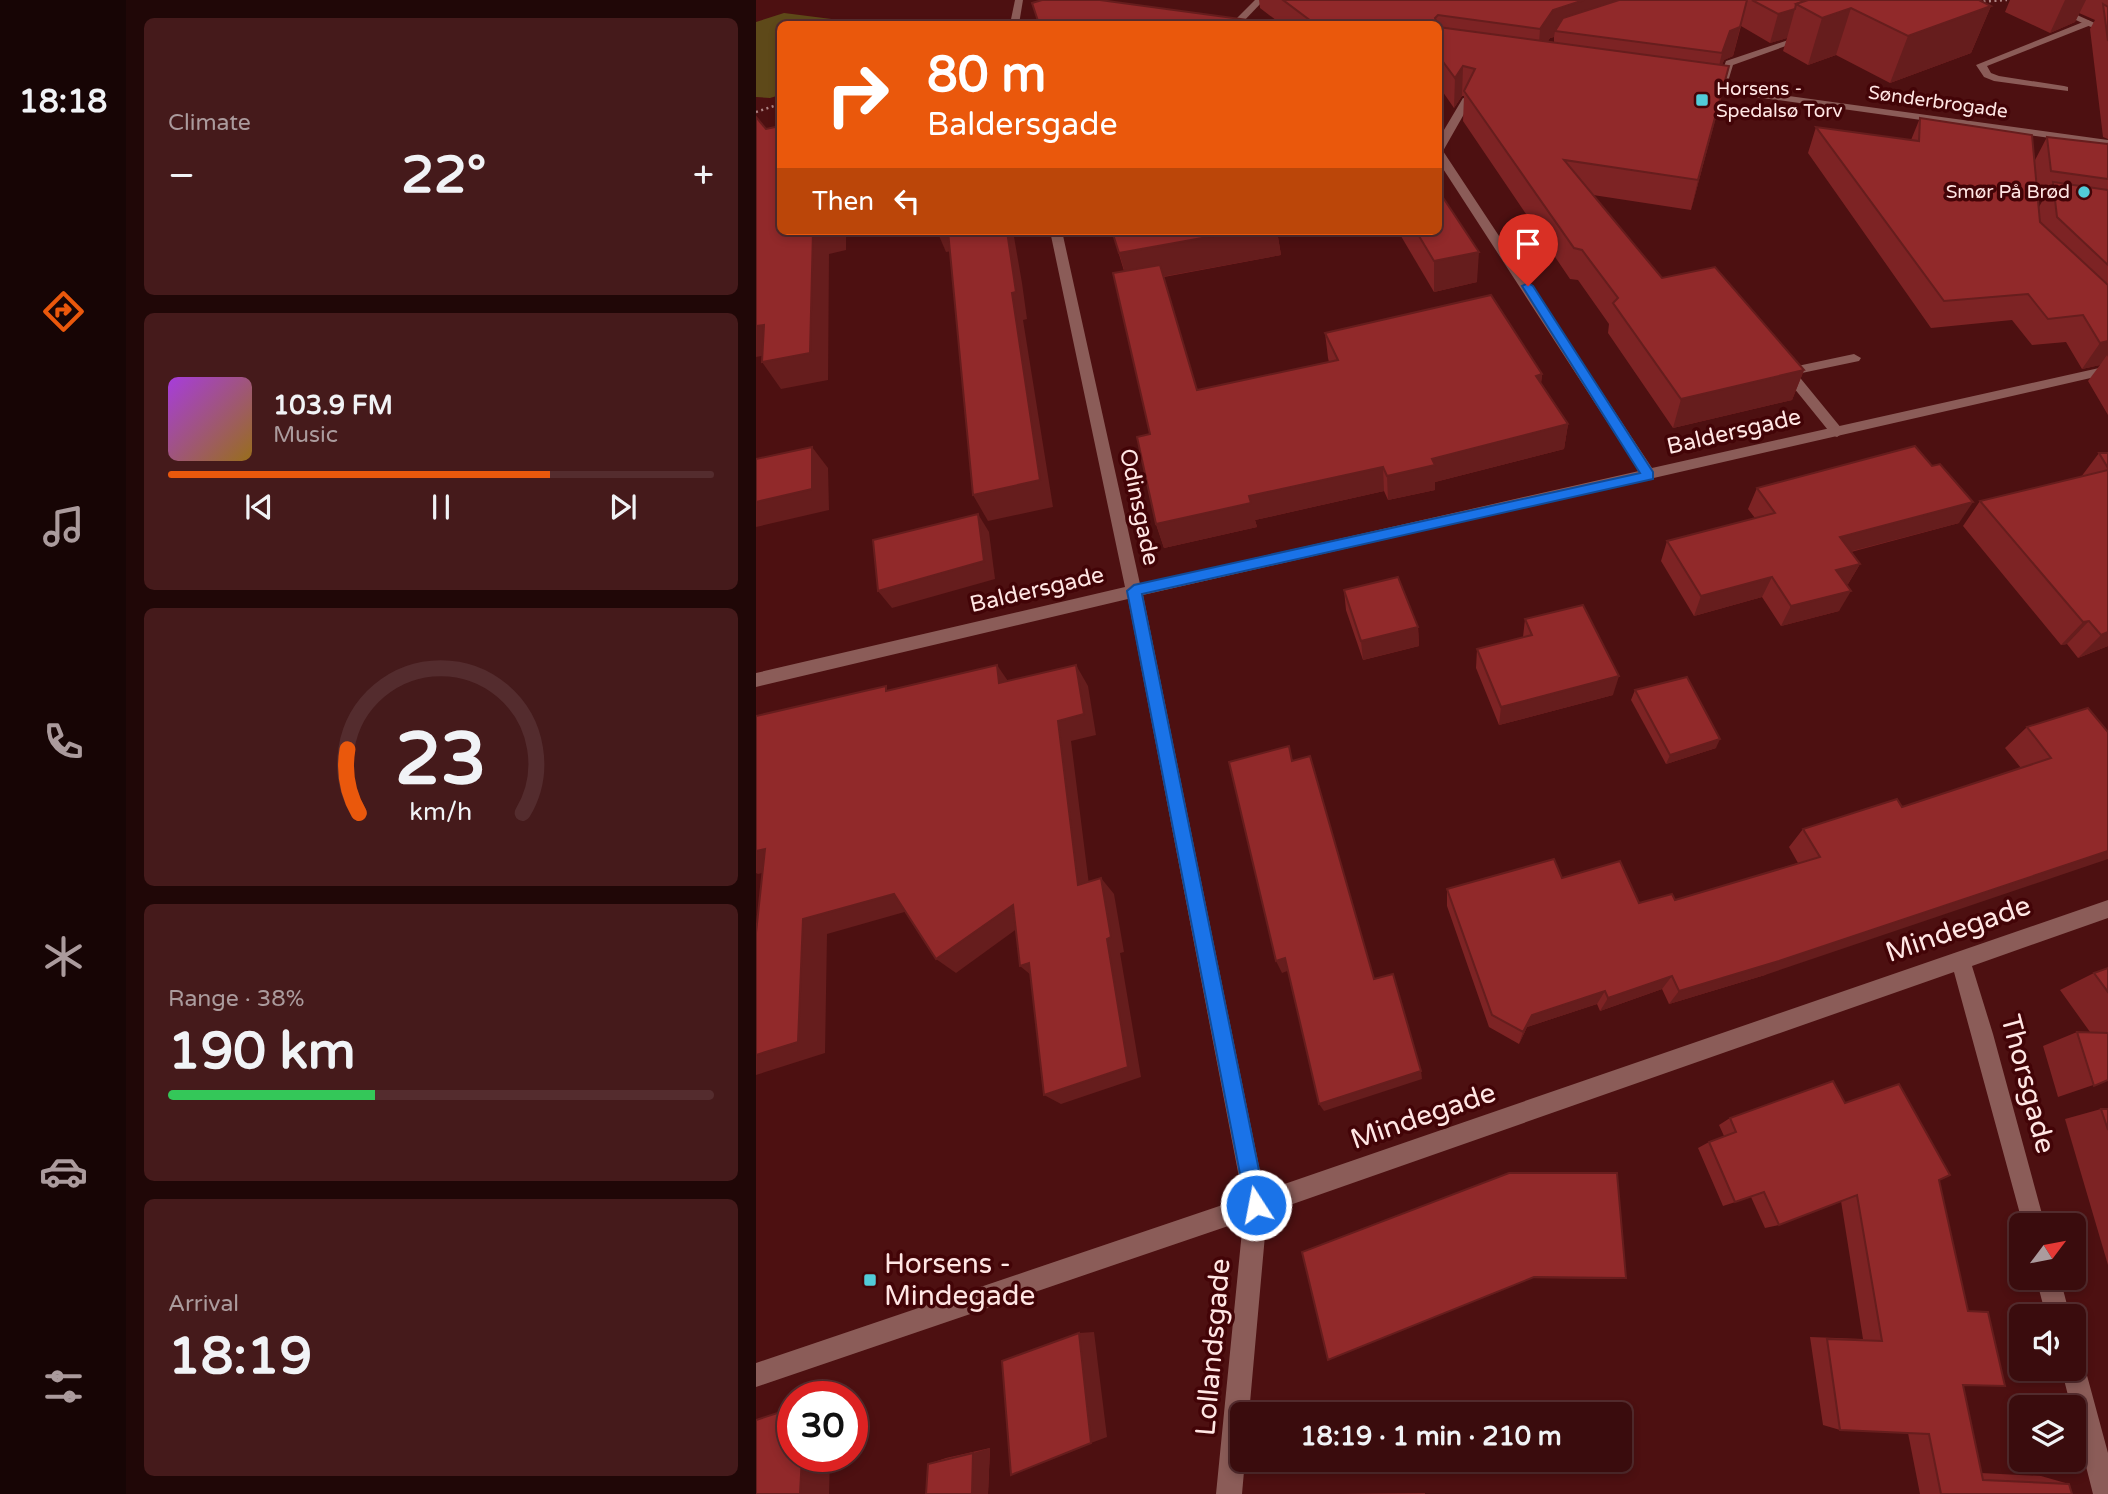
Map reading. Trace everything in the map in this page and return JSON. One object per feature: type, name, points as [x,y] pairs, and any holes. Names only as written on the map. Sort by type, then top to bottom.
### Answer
[{"type":"street","points":[[1014,21],[1018,0]]},
{"type":"street","points":[[1234,21],[1260,0]]},
{"type":"street","points":[[2038,0],[2108,32]]},
{"type":"street","name":"Sønderbrogade","points":[[2064,89],[1997,79],[1986,75],[1981,65],[2088,23]]},
{"type":"street","points":[[1721,89],[1729,63],[1820,32]]},
{"type":"street","name":"Sønderbrogade","points":[[1694,86],[2026,137],[2108,143]]},
{"type":"street","points":[[1442,144],[1467,100]]},
{"type":"street","points":[[1442,157],[1649,475]]},
{"type":"street","name":"Odinsgade","points":[[1057,235],[1134,591],[1256,1205]]},
{"type":"street","points":[[1836,432],[1788,372],[1854,358]]},
{"type":"street","name":"Baldersgade","points":[[756,680],[1134,591],[2108,370]]},
{"type":"street","name":"Mindegade","points":[[756,1375],[1256,1205],[2108,909]]},
{"type":"street","name":"Thorsgade","points":[[1960,960],[1983,1034],[2031,1213]]},
{"type":"street","name":"Lollandsgade","points":[[1229,1494],[1256,1205]]},
{"type":"street","points":[[2076,1381],[2106,1494]]},
{"type":"path","points":[[1976,1],[1988,3],[2008,0]]},
{"type":"path","points":[[756,111],[777,105]]},
{"type":"shaded area","points":[[784,13],[847,21],[777,21],[777,96],[770,98],[756,97],[756,22]]},
{"type":"building","points":[[1042,0],[1100,0],[1256,21],[1038,21],[1032,3]]},
{"type":"building","points":[[1283,0],[1584,0],[1553,10],[1540,29],[1438,15],[1436,21],[1311,21]]},
{"type":"building","points":[[1619,0],[1747,0],[1740,27],[1730,31],[1722,53],[1555,31],[1563,18]]},
{"type":"building","points":[[1752,0],[1808,0],[1796,4],[1795,9],[1778,14]]},
{"type":"building","points":[[1808,0],[1979,0],[1991,6],[1908,36],[1851,8],[1822,18],[1796,4]]},
{"type":"building","points":[[2103,4],[2108,7],[2108,41]]},
{"type":"building","points":[[1442,28],[1729,66],[1698,180],[1564,160],[1662,278],[1715,267],[1804,370],[1681,399],[1613,303],[1618,298],[1582,250],[1574,248],[1464,91],[1475,69],[1463,66],[1455,78],[1442,60]]},
{"type":"building","points":[[756,117],[766,129],[777,127],[777,235],[813,235],[810,353],[762,362],[764,325],[756,326]]},
{"type":"building","points":[[1920,118],[2032,135],[2040,222],[2108,285],[2108,341],[2100,343],[2083,315],[2048,319],[2028,294],[1944,301],[1816,127],[1919,141]]},
{"type":"building","points":[[2047,137],[2108,144],[2108,179],[2051,171]]},
{"type":"building","points":[[2053,182],[2108,190],[2108,265],[2057,217]]},
{"type":"building","points":[[1442,196],[1479,252],[1434,261],[1418,235],[1442,235]]},
{"type":"building","points":[[948,235],[1008,235],[1016,292],[1012,293],[1040,480],[973,495]]},
{"type":"building","points":[[1113,235],[1219,235],[1119,253]]},
{"type":"building","points":[[1160,265],[1197,390],[1338,360],[1325,333],[1491,295],[1542,374],[1536,376],[1568,424],[1432,459],[1435,465],[1387,476],[1383,467],[1249,496],[1251,503],[1156,524],[1137,437],[1150,434],[1113,273]]},
{"type":"building","points":[[1915,446],[1932,466],[1940,464],[1973,502],[1840,537],[1860,564],[1836,570],[1851,591],[1791,606],[1772,577],[1701,596],[1667,541],[1775,513],[1757,488]]},
{"type":"building","points":[[812,447],[812,489],[756,502],[756,459]]},
{"type":"building","points":[[2099,453],[2108,453],[2108,468]]},
{"type":"building","points":[[2108,470],[2108,632],[2101,635],[2089,621],[2083,622],[1980,501]]},
{"type":"building","points":[[978,514],[984,561],[878,591],[873,540]]},
{"type":"building","points":[[1398,577],[1418,627],[1361,641],[1344,590]]},
{"type":"building","points":[[1583,605],[1619,676],[1501,707],[1477,649],[1532,635],[1525,619]]},
{"type":"building","points":[[997,665],[999,683],[1076,665],[1084,714],[1058,721],[1078,885],[1101,878],[1111,937],[1107,939],[1128,1067],[1044,1095],[1029,963],[1020,966],[1013,905],[936,959],[894,894],[803,919],[798,1042],[756,1055],[756,933],[765,849],[756,851],[756,716],[886,686],[886,691]]},
{"type":"building","points":[[1687,677],[1720,739],[1670,755],[1635,690]]},
{"type":"building","points":[[2088,708],[2108,732],[2108,851],[1779,961],[1679,991],[1672,976],[1608,998],[1605,991],[1532,1015],[1523,1032],[1492,1015],[1447,889],[1554,859],[1562,878],[1620,861],[1639,903],[1672,894],[1675,900],[1820,857],[1803,829],[1897,799],[1902,807],[2051,758],[2027,727]]},
{"type":"building","points":[[1289,746],[1292,761],[1310,756],[1374,979],[1393,974],[1421,1071],[1319,1104],[1285,958],[1276,961],[1229,762]]},
{"type":"building","points":[[2108,968],[2108,992],[2094,973]]},
{"type":"building","points":[[2077,1032],[2108,1033],[2108,1080],[2094,1086]]},
{"type":"building","points":[[1833,1081],[1845,1103],[1899,1084],[1950,1175],[1939,1180],[1968,1311],[1988,1312],[2005,1386],[1963,1385],[1983,1480],[2069,1484],[2072,1494],[1941,1494],[1929,1434],[1840,1430],[1827,1339],[1882,1341],[1857,1195],[1779,1225],[1764,1192],[1735,1202],[1709,1142],[1736,1132],[1730,1118]]},
{"type":"building","points":[[2101,1109],[2108,1109],[2108,1130]]},
{"type":"building","points":[[1509,1173],[1617,1173],[1626,1278],[1534,1277],[1328,1360],[1302,1252]]},
{"type":"building","points":[[1079,1333],[1091,1443],[1011,1475],[1002,1361]]},
{"type":"building","points":[[777,1413],[777,1472],[801,1472],[800,1494],[756,1494],[756,1420]]},
{"type":"building","points":[[973,1453],[972,1494],[926,1494],[928,1464]]},
{"type":"place","name":"Horsens - Spedalsø Torv","points":[[1702,100]]},
{"type":"place","name":"Smør På Brød","points":[[2084,192]]},
{"type":"place","name":"Horsens - Mindegade","points":[[870,1280]]},
{"type":"route","points":[[1256,1205],[1134,591],[1649,475],[1528,286]]}]
